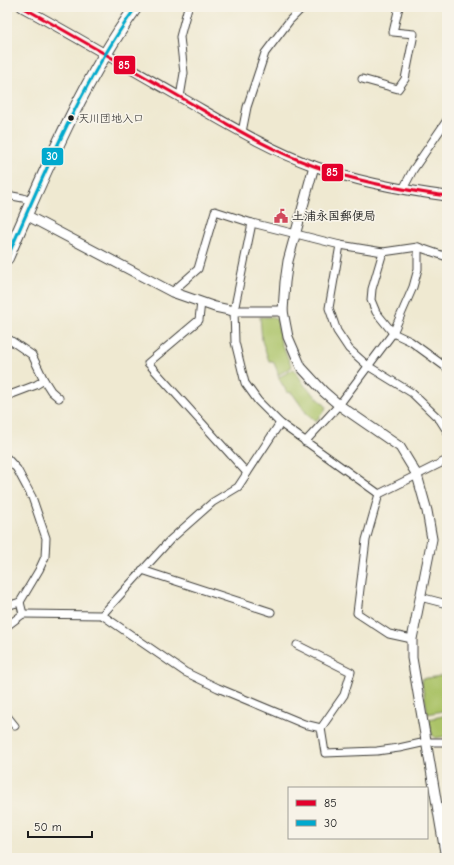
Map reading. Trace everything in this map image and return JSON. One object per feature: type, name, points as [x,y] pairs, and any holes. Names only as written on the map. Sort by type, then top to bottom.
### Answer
[{"type":"highway","points":[[7,258],[91,78],[136,7]]},
{"type":"street","points":[[22,7],[242,132],[275,149],[314,166],[372,183],[447,196]]},
{"type":"street","points":[[180,97],[184,73],[180,37],[188,7]]},
{"type":"street","points":[[242,132],[247,107],[265,53],[301,7]]},
{"type":"street","points":[[362,79],[398,89],[405,79],[414,34],[393,32],[399,7]]},
{"type":"street","points":[[403,189],[413,170],[447,120]]},
{"type":"street","points":[[314,166],[288,261],[282,311],[288,337],[301,367],[338,405],[400,447],[417,475],[427,511],[432,539],[412,639],[412,658],[446,858]]},
{"type":"street","points":[[7,195],[23,198],[32,202]]},
{"type":"street","points":[[172,292],[198,269],[215,211],[252,223],[340,245],[383,252],[418,247],[447,257]]},
{"type":"street","points":[[26,215],[172,292],[215,307],[234,311],[282,311]]},
{"type":"street","points":[[252,223],[234,311],[235,342],[245,383],[258,401],[280,423],[380,494]]},
{"type":"street","points":[[340,245],[329,308],[337,331],[349,349],[368,366],[412,393],[440,420],[447,431]]},
{"type":"street","points":[[305,442],[338,405],[393,333],[414,287],[418,269],[418,247]]},
{"type":"street","points":[[383,252],[372,289],[371,300],[376,312],[393,333],[410,341],[447,368]]},
{"type":"street","points":[[201,302],[200,320],[148,363],[247,473]]},
{"type":"street","points":[[7,339],[32,355],[51,391],[60,398]]},
{"type":"street","points":[[7,396],[36,385],[44,380]]},
{"type":"street","points":[[102,615],[170,540],[208,506],[238,487],[280,423]]},
{"type":"street","points":[[7,458],[17,469],[32,497],[46,538],[45,557],[39,570],[20,602],[7,606]]},
{"type":"street","points":[[412,639],[389,634],[357,613],[366,540],[380,494],[447,460]]},
{"type":"street","points":[[142,570],[271,612]]},
{"type":"street","points":[[420,597],[447,604]]},
{"type":"street","points":[[20,602],[23,614]]},
{"type":"street","points":[[7,626],[23,614],[102,615],[185,672],[218,688],[297,721],[320,728]]},
{"type":"street","points":[[296,645],[351,672],[344,695],[320,728],[325,753],[377,751],[426,742],[447,742]]},
{"type":"street","points":[[7,716],[15,726]]},
{"type":"green space","points":[[260,317],[272,317],[277,320],[281,343],[292,367],[278,375],[273,361],[269,361],[262,341]]},
{"type":"green space","points":[[294,369],[305,386],[326,406],[325,410],[316,421],[307,414],[292,393],[287,392],[279,379],[278,375],[279,377]]},
{"type":"green space","points":[[447,675],[447,710],[428,714],[421,679]]},
{"type":"green space","points":[[447,715],[447,736],[436,738],[432,735],[429,719]]},
{"type":"transit line","name":"85","points":[[22,7],[279,152],[347,177],[396,188],[447,196]]},
{"type":"transit line","name":"30","points":[[7,258],[65,129],[116,36],[136,7]]},
{"type":"place","name":"天川団地入口","points":[[71,118]]},
{"type":"place","name":"土浦永国郵便局","points":[[281,216]]}]
